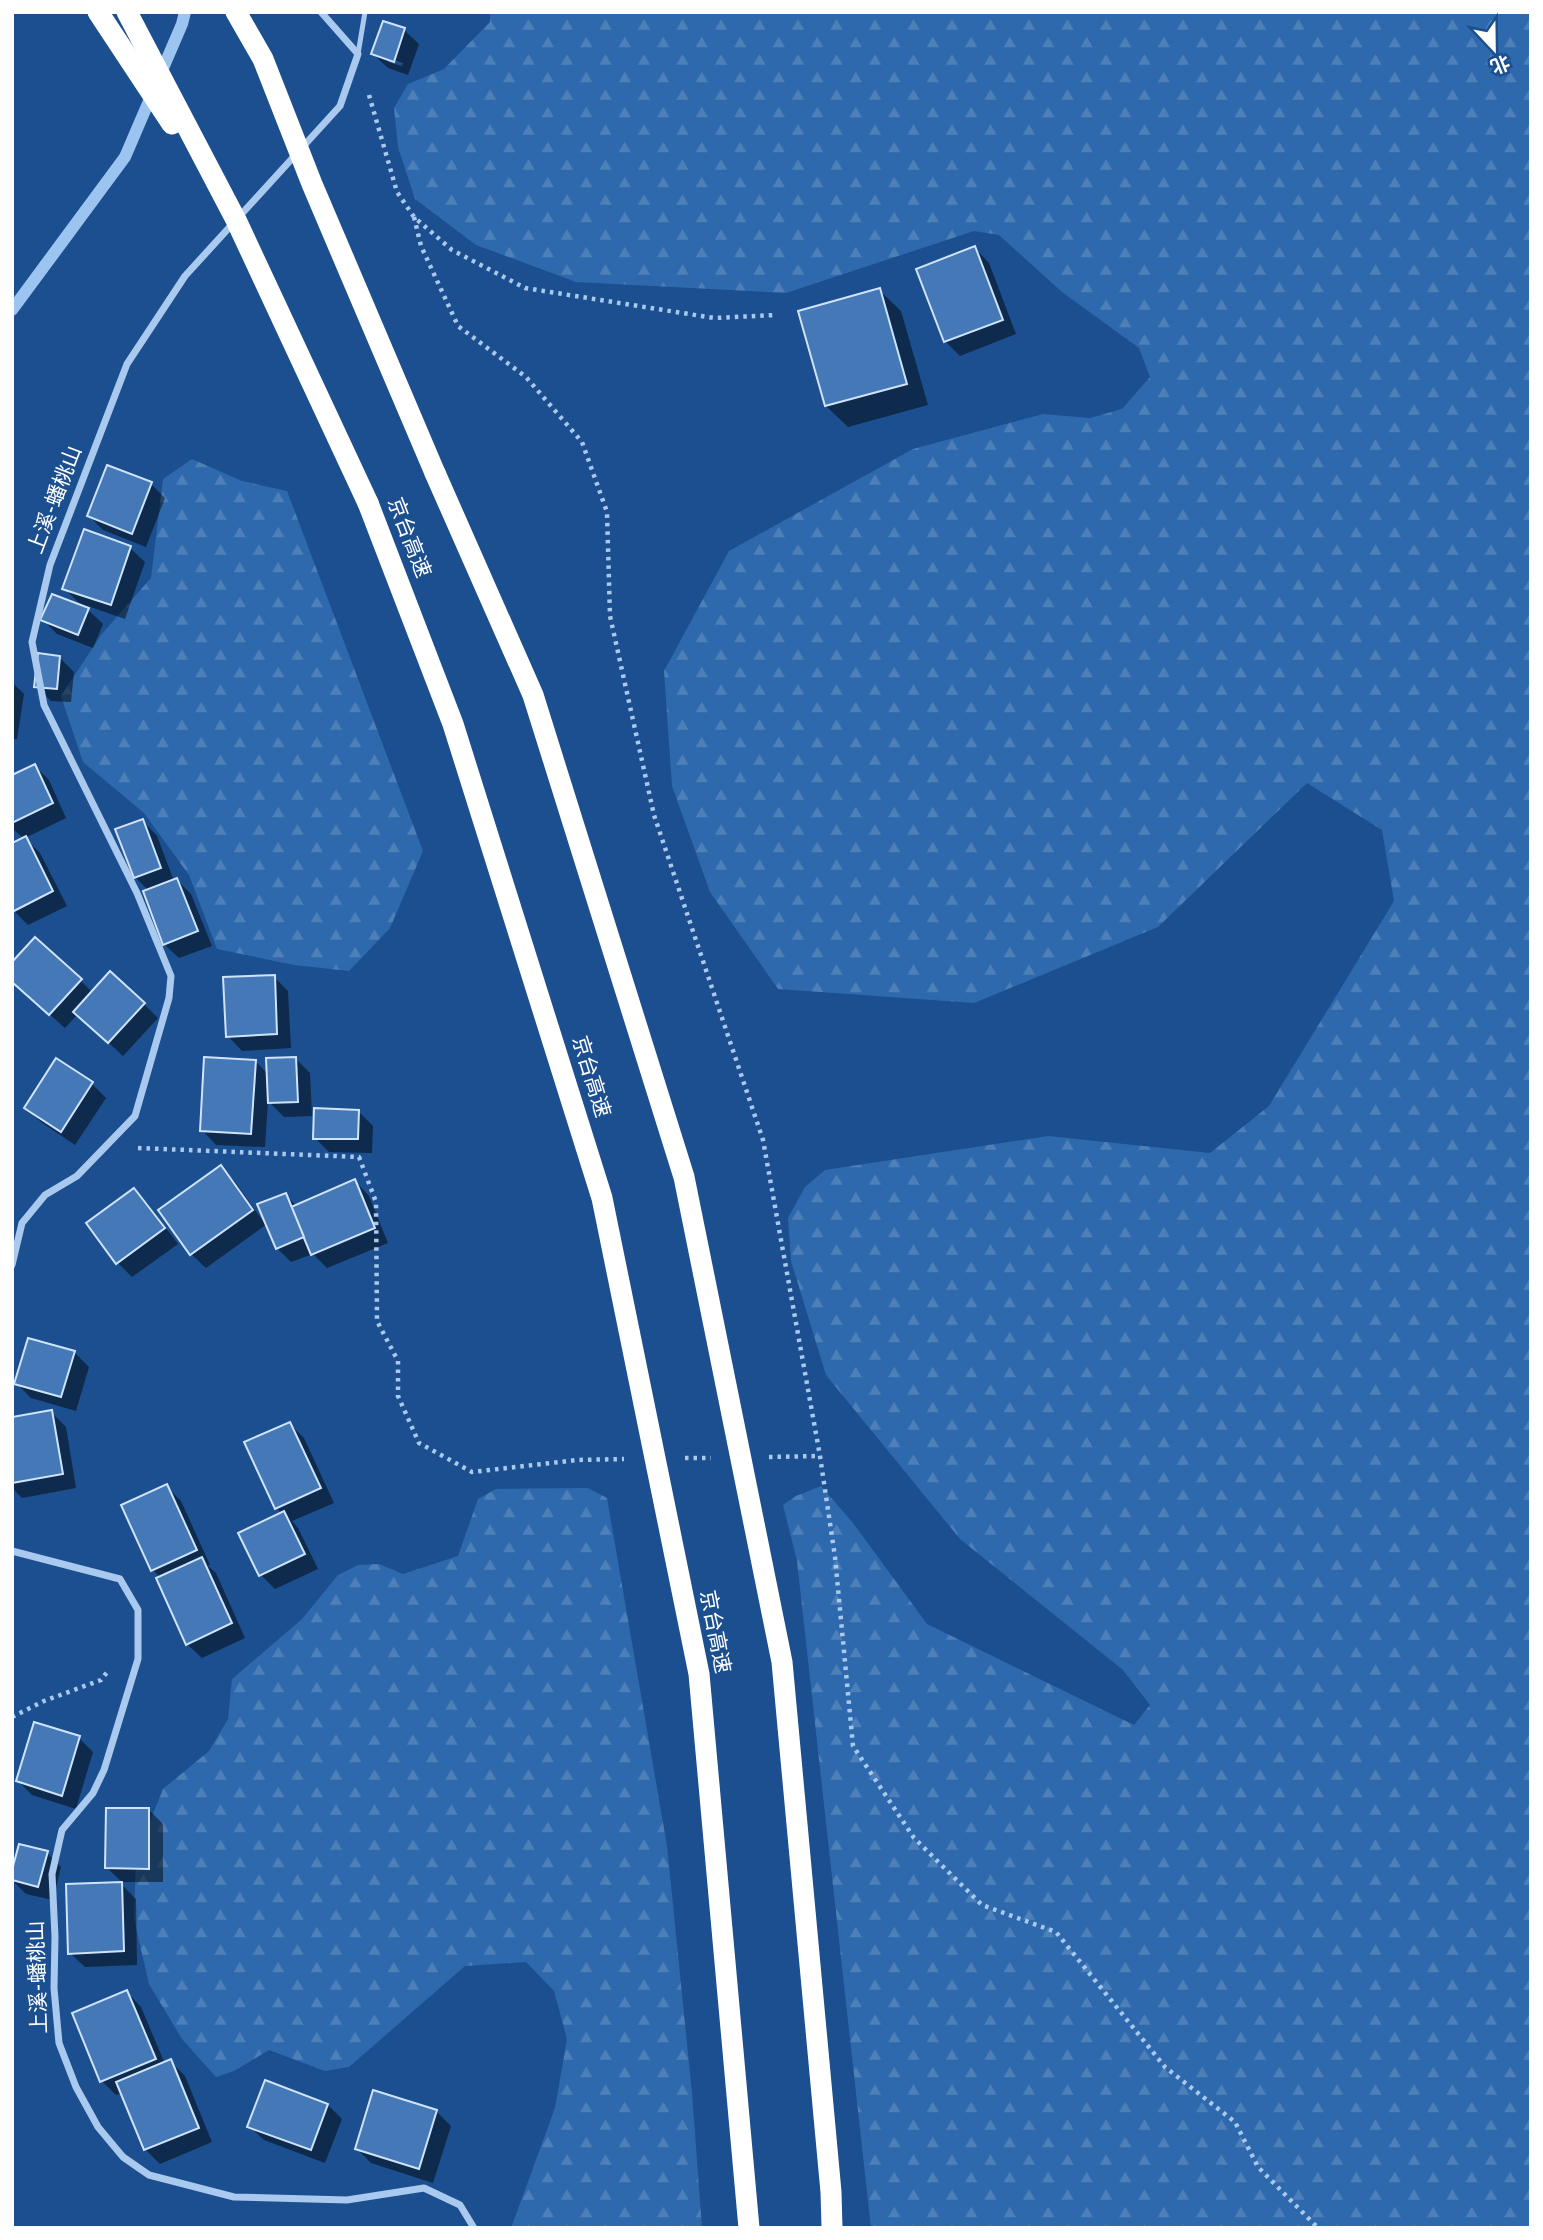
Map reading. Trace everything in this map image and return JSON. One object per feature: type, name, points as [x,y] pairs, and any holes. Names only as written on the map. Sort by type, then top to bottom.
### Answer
[{"type":"highway","points":[[98,12],[236,220]]},
{"type":"highway","name":"京台高速","points":[[127,12],[236,220],[368,503],[453,724],[602,1198],[699,1674],[749,2228]]},
{"type":"highway","points":[[236,12],[263,59]]},
{"type":"highway","points":[[242,12],[435,473],[533,695],[684,1177],[782,1662],[832,2228]]},
{"type":"street","points":[[321,12],[358,54]]},
{"type":"street","name":"上溪-蟠桃山","points":[[12,1265],[22,1223],[46,1195],[77,1176],[135,1116],[169,998],[171,976],[136,893],[44,705],[32,642],[50,565],[127,364],[185,276],[340,106],[358,54]]},
{"type":"street","name":"上溪-蟠桃山","points":[[12,1551],[120,1579],[138,1610],[138,1658],[104,1770],[93,1794],[62,1830],[51,1874],[55,1937],[54,1988],[59,2043],[76,2087],[98,2127],[123,2157],[149,2175],[234,2196],[347,2200],[424,2188],[460,2205],[474,2228]]},
{"type":"lane","points":[[358,54],[365,12]]},
{"type":"path","points":[[358,54],[397,192],[414,217],[452,250],[525,288],[714,318],[776,315]]},
{"type":"path","points":[[414,217],[421,246],[458,326],[526,377],[582,442],[607,512],[610,616],[654,815],[763,1140],[820,1456],[835,1557],[853,1746],[914,1839],[982,1905],[1055,1932],[1165,2067],[1236,2122],[1258,2167],[1318,2228]]},
{"type":"path","points":[[105,1146],[359,1157],[376,1202],[377,1321],[398,1361],[398,1396],[419,1443],[472,1472],[577,1460],[631,1459]]},
{"type":"path","points":[[766,1457],[820,1456]]},
{"type":"path","points":[[672,1458],[712,1458]]},
{"type":"path","points":[[12,1717],[44,1701],[101,1680],[113,1665]]},
{"type":"green space","points":[[490,12],[1531,12],[1531,2228],[871,2228],[797,1561],[783,1505],[796,1496],[821,1486],[853,1523],[927,1624],[1134,1725],[1150,1705],[1123,1670],[960,1539],[826,1375],[791,1261],[788,1218],[805,1187],[825,1170],[1048,1136],[1210,1153],[1269,1106],[1394,901],[1382,830],[1307,783],[1158,927],[974,1003],[778,989],[710,892],[672,786],[664,671],[729,551],[913,449],[1043,414],[1090,418],[1122,409],[1150,377],[1139,348],[1062,292],[999,235],[974,231],[786,293],[576,282],[476,245],[415,199],[398,147],[394,108],[408,84],[444,69],[490,22]]},
{"type":"green space","points":[[192,459],[242,481],[287,491],[423,851],[390,928],[349,971],[294,965],[217,949],[189,875],[144,813],[83,762],[61,696],[101,635],[151,578],[163,479]]},
{"type":"green space","points":[[588,1488],[607,1498],[667,1846],[692,2093],[702,2228],[511,2228],[555,2108],[567,2039],[554,1991],[526,1962],[465,1966],[349,2067],[325,2071],[269,2050],[234,2071],[216,2077],[182,2039],[149,1984],[134,1919],[136,1856],[163,1789],[209,1751],[228,1719],[232,1679],[302,1619],[338,1575],[358,1565],[379,1564],[403,1574],[458,1556],[478,1499],[496,1489]]},
{"type":"building","points":[[383,21],[405,28],[394,62],[371,54]]},
{"type":"building","points":[[975,246],[1003,320],[944,342],[916,269]]},
{"type":"building","points":[[880,288],[907,384],[825,406],[798,311]]},
{"type":"building","points":[[107,465],[152,482],[132,534],[87,516]]},
{"type":"building","points":[[84,529],[131,546],[111,605],[62,589]]},
{"type":"building","points":[[52,594],[89,608],[78,635],[40,620]]},
{"type":"building","points":[[38,653],[60,656],[57,689],[34,687]]},
{"type":"building","points":[[35,764],[53,803],[12,823],[12,775]]},
{"type":"building","points":[[143,819],[161,868],[134,878],[115,829]]},
{"type":"building","points":[[26,836],[53,891],[12,912],[12,843]]},
{"type":"building","points":[[177,878],[198,931],[163,945],[143,891]]},
{"type":"building","points":[[35,937],[82,979],[49,1015],[12,982],[12,962]]},
{"type":"building","points":[[110,971],[145,1003],[108,1043],[73,1012]]},
{"type":"building","points":[[275,975],[277,1034],[226,1037],[223,977]]},
{"type":"building","points":[[204,1057],[256,1060],[251,1134],[200,1131]]},
{"type":"building","points":[[296,1057],[298,1102],[268,1103],[266,1058]]},
{"type":"building","points":[[56,1058],[93,1082],[61,1132],[24,1108]]},
{"type":"building","points":[[314,1108],[359,1110],[358,1139],[313,1139]]},
{"type":"building","points":[[221,1165],[253,1210],[190,1255],[158,1210]]},
{"type":"building","points":[[355,1179],[375,1228],[311,1255],[291,1207]]},
{"type":"building","points":[[134,1188],[165,1228],[116,1264],[86,1223]]},
{"type":"building","points":[[286,1193],[304,1237],[276,1249],[257,1204]]},
{"type":"building","points":[[28,1338],[75,1351],[61,1397],[14,1384]]},
{"type":"building","points":[[52,1410],[63,1474],[12,1483],[12,1417]]},
{"type":"building","points":[[290,1422],[321,1488],[275,1509],[244,1442]]},
{"type":"building","points":[[167,1484],[197,1550],[151,1571],[121,1505]]},
{"type":"building","points":[[284,1511],[305,1554],[259,1576],[238,1533]]},
{"type":"building","points":[[202,1557],[232,1623],[186,1645],[156,1578]]},
{"type":"building","points":[[34,1722],[80,1736],[62,1796],[16,1781]]},
{"type":"building","points":[[106,1808],[149,1808],[149,1869],[105,1868]]},
{"type":"building","points":[[19,1844],[48,1851],[38,1887],[12,1880]]},
{"type":"building","points":[[122,1882],[124,1951],[68,1954],[66,1884]]},
{"type":"building","points":[[127,1990],[156,2059],[100,2082],[72,2013]]},
{"type":"building","points":[[171,2059],[199,2128],[144,2150],[116,2082]]},
{"type":"building","points":[[265,2080],[328,2104],[311,2150],[247,2127]]},
{"type":"building","points":[[373,2090],[437,2110],[419,2169],[355,2149]]},
{"type":"waterway","points":[[12,310],[125,157],[185,12]]}]
